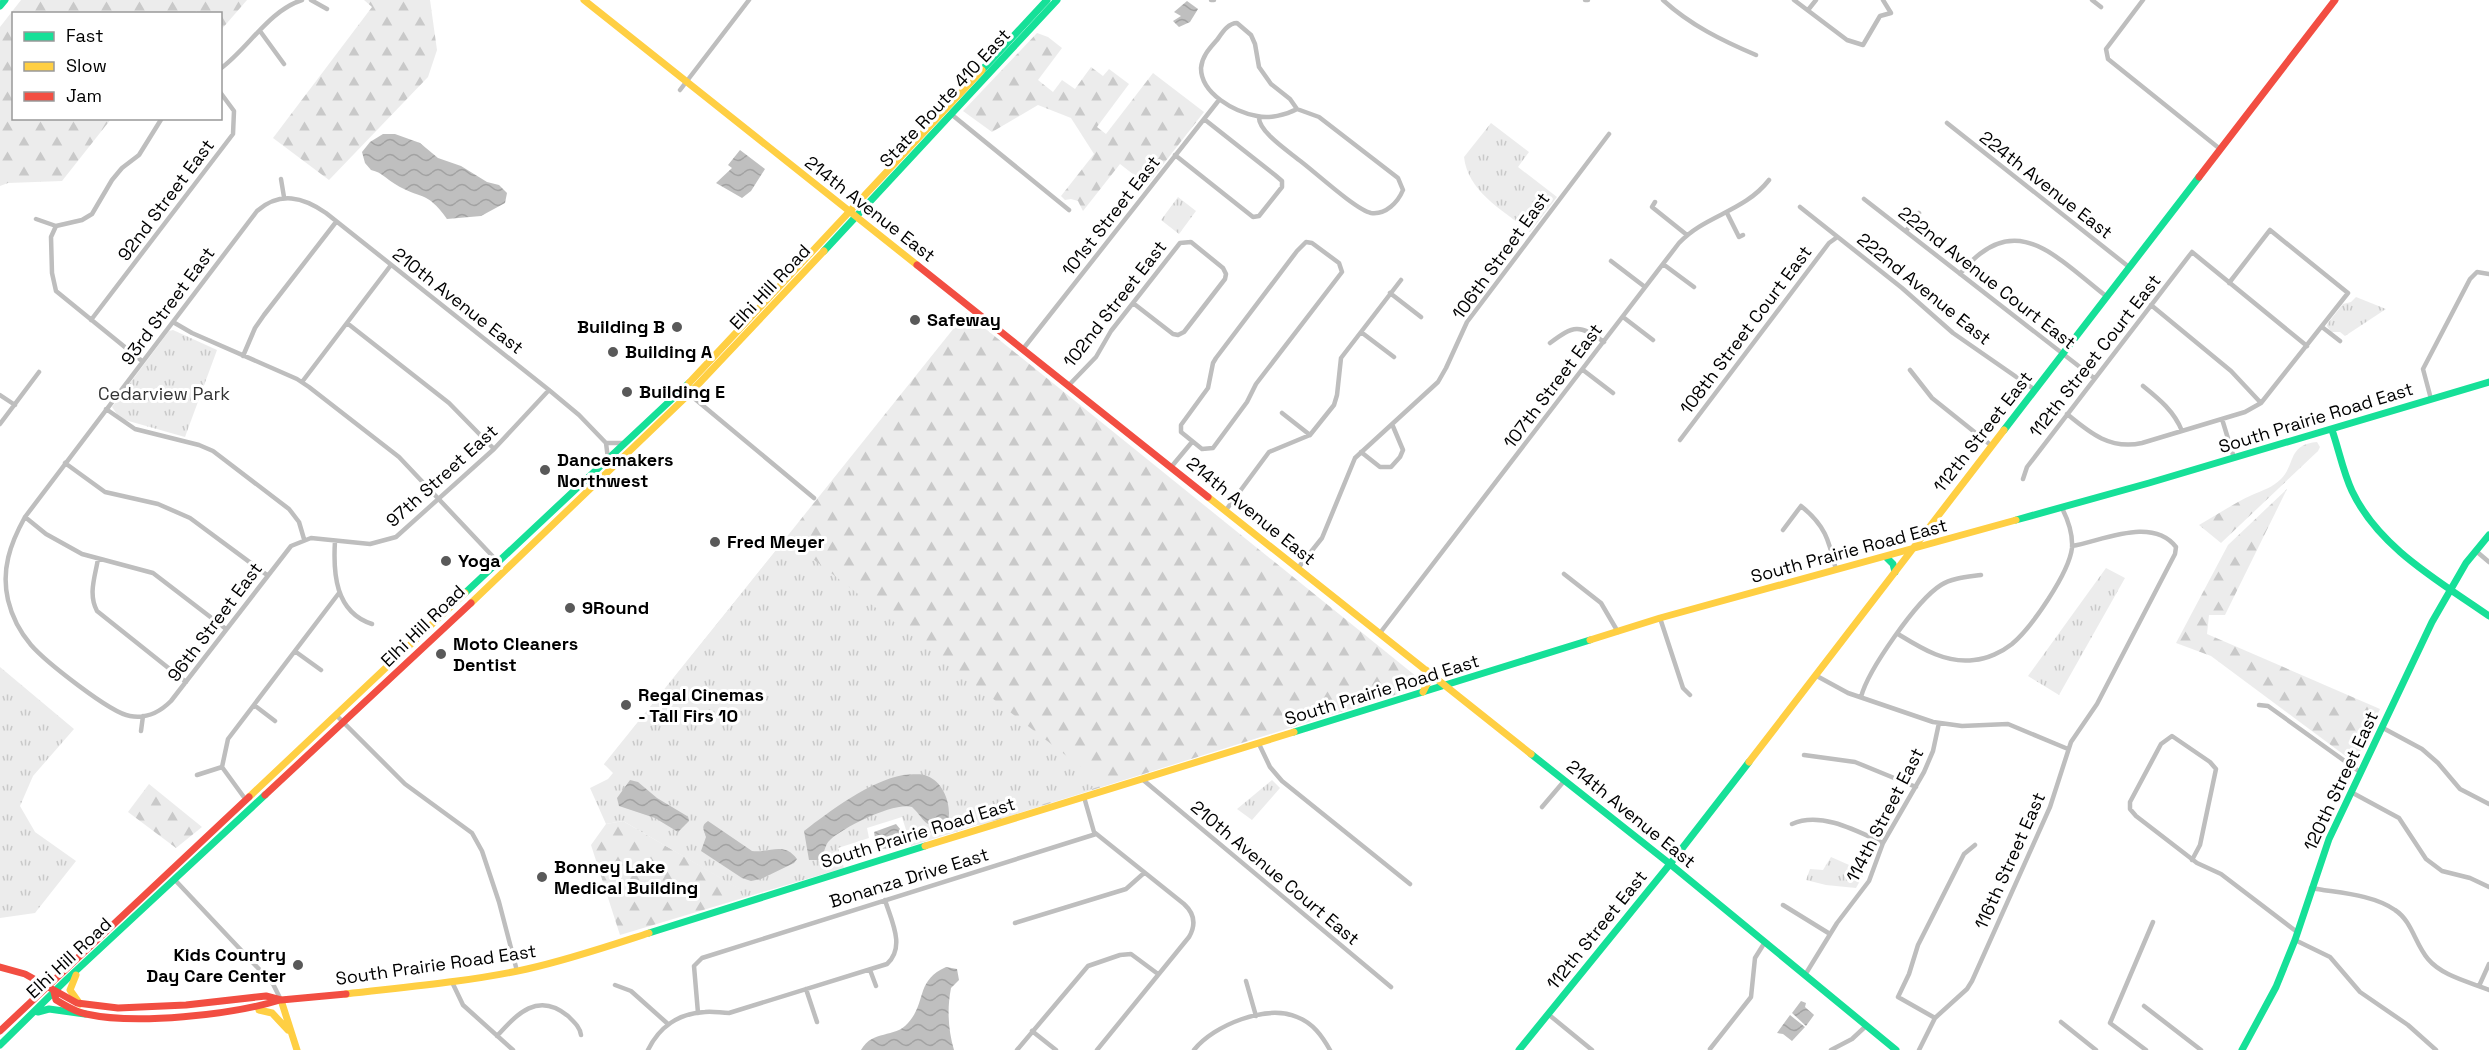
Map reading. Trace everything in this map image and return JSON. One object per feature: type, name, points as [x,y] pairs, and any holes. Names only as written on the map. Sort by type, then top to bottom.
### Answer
[{"type":"main road","points":[[0,6],[5,0]]},
{"type":"main road","name":"214th Avenue East","points":[[584,0],[1670,864],[1896,1050]]},
{"type":"main road","name":"State Route 410 East","points":[[848,211],[1047,0]]},
{"type":"main road","name":"State Route 410 East","points":[[856,217],[1057,0]]},
{"type":"main road","name":"112th Street East","points":[[1519,1050],[1670,864],[2335,0]]},
{"type":"main road","name":"Elhi Hill Road","points":[[0,1031],[684,388],[821,243],[848,211]]},
{"type":"main road","name":"Elhi Hill Road","points":[[0,1045],[688,394],[856,217]]},
{"type":"main road","name":"South Prairie Road East","points":[[281,1000],[266,996],[186,1005],[118,1008],[80,1004],[62,993],[54,992],[56,1000],[85,1014],[171,1016],[267,1006],[281,1000],[452,982],[517,971],[578,956],[775,892],[1660,618],[2062,508],[2489,382]]},
{"type":"main road","points":[[2332,430],[2351,489],[2369,520],[2403,552],[2450,590],[2489,616]]},
{"type":"main road","points":[[1927,530],[1928,536],[1936,543]]},
{"type":"main road","name":"120th Street East","points":[[2242,1050],[2276,987],[2329,839],[2360,772],[2432,622],[2450,590],[2489,535]]},
{"type":"main road","points":[[1886,557],[1893,564],[1895,572]]},
{"type":"main road","points":[[1423,693],[1428,682],[1426,669]]},
{"type":"main road","points":[[1464,700],[1462,692],[1465,680]]},
{"type":"main road","points":[[80,1004],[70,990],[72,982],[94,955]]},
{"type":"main road","points":[[0,967],[21,972],[54,992]]},
{"type":"main road","points":[[281,1000],[297,1050]]},
{"type":"main road","points":[[18,1028],[45,1008],[78,1015],[85,1014]]},
{"type":"main road","points":[[251,1008],[272,1013],[291,1035]]},
{"type":"street","points":[[222,67],[245,49],[260,31],[287,7],[302,0]]},
{"type":"street","points":[[311,0],[327,9]]},
{"type":"street","points":[[680,90],[749,0]]},
{"type":"street","points":[[1663,0],[1683,17],[1715,37],[1756,55]]},
{"type":"street","points":[[1794,0],[1847,40],[1863,45],[1880,16],[1892,13],[1883,0]]},
{"type":"street","points":[[1808,10],[1816,0]]},
{"type":"street","points":[[2092,0],[2101,7]]},
{"type":"street","points":[[2143,0],[2106,49],[2109,61],[2220,149]]},
{"type":"street","points":[[1259,117],[1260,126],[1365,211],[1379,212],[1389,208],[1401,196],[1402,184],[1398,178],[1319,117],[1297,109],[1290,99],[1266,79],[1259,67],[1256,47],[1251,35],[1237,23],[1231,24],[1206,52],[1201,68],[1207,85],[1219,100],[1259,117],[1282,115],[1297,109]]},
{"type":"street","points":[[260,31],[284,64]]},
{"type":"street","name":"92nd Street East","points":[[91,320],[233,134],[234,111],[222,95]]},
{"type":"street","name":"101st Street East","points":[[1023,349],[1219,100]]},
{"type":"street","points":[[951,114],[1069,210]]},
{"type":"street","points":[[1176,155],[1253,217],[1261,215],[1282,187],[1282,182],[1204,119]]},
{"type":"street","points":[[36,219],[56,226],[82,220],[92,214],[112,180],[139,155],[161,120]]},
{"type":"street","name":"224th Avenue East","points":[[1947,123],[2129,267]]},
{"type":"street","name":"106th Street East","points":[[1298,568],[1322,538],[1352,464],[1360,452],[1441,378],[1467,322],[1609,134]]},
{"type":"street","points":[[281,179],[284,197]]},
{"type":"street","name":"107th Street East","points":[[1380,633],[1687,235],[1748,201],[1769,180]]},
{"type":"street","name":"210th Avenue East","points":[[284,197],[296,198],[313,204],[549,390],[579,415],[606,443]]},
{"type":"street","name":"93rd Street East","points":[[143,716],[123,715],[113,710],[36,650],[25,637],[13,616],[5,580],[10,547],[25,518],[65,463],[257,211],[284,197]]},
{"type":"street","name":"222nd Avenue Court East","points":[[1864,199],[2094,378]]},
{"type":"street","points":[[1655,202],[1652,207],[1687,235]]},
{"type":"street","name":"222nd Avenue East","points":[[1800,207],[1836,238],[1902,288],[1953,333],[2035,390]]},
{"type":"street","points":[[1727,213],[1739,237],[1743,235]]},
{"type":"street","points":[[1906,231],[1919,213]]},
{"type":"street","points":[[243,356],[255,328],[264,315],[336,222]]},
{"type":"street","points":[[56,226],[51,237],[54,286],[63,298],[142,362]]},
{"type":"street","points":[[2067,414],[2093,435],[2112,443],[2137,444],[2245,412],[2261,403],[2307,346],[2348,293],[2270,230],[2229,283],[2307,346]]},
{"type":"street","name":"108th Street Court East","points":[[1680,440],[1829,243],[1836,238]]},
{"type":"street","points":[[1960,274],[1976,255],[1993,244],[2013,240],[2031,243],[2047,250],[2106,296]]},
{"type":"street","name":"102nd Street East","points":[[1068,385],[1096,357],[1111,331],[1180,243],[1191,242],[1223,268],[1226,274],[1225,279],[1184,332],[1178,335],[1173,334],[1133,303]]},
{"type":"street","points":[[1309,242],[1339,263],[1342,272],[1256,384],[1247,402],[1213,448],[1202,449],[1192,442],[1180,429],[1209,388],[1213,363],[1297,250],[1309,242]]},
{"type":"street","name":"112th Street Court East","points":[[2023,479],[2027,467],[2192,252],[2229,283]]},
{"type":"street","points":[[1611,261],[1645,287]]},
{"type":"street","points":[[1663,264],[1694,287]]},
{"type":"street","points":[[302,381],[391,265]]},
{"type":"street","points":[[2432,399],[2424,366],[2470,279],[2477,272],[2489,274]]},
{"type":"street","points":[[1226,510],[1269,452],[1310,435],[1336,400],[1341,358],[1401,280]]},
{"type":"street","points":[[1390,294],[1421,317]]},
{"type":"street","points":[[2151,306],[2231,371],[2261,403]]},
{"type":"street","points":[[1623,317],[1653,339]]},
{"type":"street","points":[[173,322],[192,333],[302,381],[399,458],[505,569]]},
{"type":"street","points":[[347,323],[449,403],[494,449]]},
{"type":"street","points":[[2322,327],[2340,341]]},
{"type":"street","points":[[1550,343],[1568,330],[1579,328],[1590,332],[1604,342]]},
{"type":"street","points":[[1361,332],[1394,357]]},
{"type":"street","points":[[1583,370],[1613,393]]},
{"type":"street","points":[[1910,370],[1932,398],[1992,446]]},
{"type":"street","points":[[0,424],[39,372]]},
{"type":"street","points":[[2143,386],[2167,406],[2181,431]]},
{"type":"street","name":"97th Street East","points":[[304,539],[370,544],[388,541],[403,532],[494,449],[549,390]]},
{"type":"street","points":[[0,394],[15,405]]},
{"type":"street","points":[[688,394],[814,498]]},
{"type":"street","points":[[106,410],[135,429],[200,445],[213,451],[289,508],[299,522],[304,539]]},
{"type":"street","points":[[1282,413],[1310,435]]},
{"type":"street","points":[[2222,419],[2234,458]]},
{"type":"street","points":[[1360,452],[1380,467],[1391,467],[1403,450],[1392,424]]},
{"type":"street","points":[[1172,466],[1192,442]]},
{"type":"street","points":[[608,459],[606,443],[625,443]]},
{"type":"street","points":[[65,463],[105,492],[158,504],[190,518],[267,575]]},
{"type":"street","points":[[1783,530],[1801,506],[1824,530],[1836,570]]},
{"type":"street","points":[[1898,634],[1944,658],[1960,661],[1981,659],[2011,645],[2024,631],[2062,578],[2072,546],[2070,530],[2062,508]]},
{"type":"street","points":[[25,518],[82,554],[153,573],[226,628]]},
{"type":"street","name":"116th Street East","points":[[1919,1050],[1935,1018],[1972,981],[2050,807],[2068,749],[2097,704],[2175,554],[2175,546],[2157,536],[2140,531],[2072,546]]},
{"type":"street","name":"96th Street East","points":[[143,716],[166,706],[286,550],[304,539]]},
{"type":"street","points":[[336,541],[334,568],[341,599],[359,617],[372,624]]},
{"type":"street","points":[[2476,551],[2489,562]]},
{"type":"street","points":[[98,559],[92,595],[97,611],[186,682]]},
{"type":"street","points":[[1564,574],[1601,603],[1618,632]]},
{"type":"street","points":[[1860,697],[1873,667],[1932,591],[1954,579],[1981,575]]},
{"type":"street","points":[[246,800],[222,767],[228,739],[339,593]]},
{"type":"street","points":[[1660,618],[1683,688],[1690,695]]},
{"type":"street","points":[[296,652],[321,670]]},
{"type":"street","points":[[1815,675],[1832,686],[1860,697],[1939,723],[1962,726],[2008,724],[2068,749]]},
{"type":"street","points":[[254,705],[275,721]]},
{"type":"street","points":[[2259,705],[2268,706],[2360,772]]},
{"type":"street","points":[[336,715],[405,784],[468,828],[476,837],[483,851],[499,902],[517,971]]},
{"type":"street","points":[[141,731],[143,716]]},
{"type":"street","name":"114th Street East","points":[[1805,975],[1830,934],[1867,884],[1883,843],[1916,787],[1933,751],[1939,723]]},
{"type":"street","points":[[2383,728],[2422,749],[2438,763],[2460,789],[2489,804]]},
{"type":"street","points":[[2192,860],[2200,845],[2216,769],[2183,742],[2174,736],[2168,737],[2161,744],[2130,802],[2130,809],[2192,860],[2221,874],[2296,936],[2330,957],[2360,992],[2408,1025],[2436,1050]]},
{"type":"street","points":[[1259,744],[1270,767],[1282,782],[1410,884]]},
{"type":"street","points":[[1804,755],[1855,762],[1916,787]]},
{"type":"street","points":[[196,775],[222,767]]},
{"type":"street","name":"210th Avenue Court East","points":[[1142,779],[1392,987]]},
{"type":"street","points":[[1542,807],[1565,780]]},
{"type":"street","points":[[2351,792],[2399,818],[2426,859],[2442,871],[2470,878],[2489,887]]},
{"type":"street","points":[[1084,797],[1096,834],[1189,908],[1194,921],[1189,937],[1097,1050]]},
{"type":"street","points":[[1792,824],[1803,819],[1829,822],[1883,843]]},
{"type":"street","name":"Bonanza Drive East","points":[[698,1013],[694,966],[695,962],[711,954],[1096,834]]},
{"type":"street","points":[[1935,1018],[1898,997],[1909,974],[1918,945],[1964,854],[1975,845]]},
{"type":"street","points":[[1015,923],[1126,889],[1144,873]]},
{"type":"street","points":[[175,880],[273,984],[281,1000]]},
{"type":"street","points":[[2311,888],[2374,900],[2396,910],[2408,924],[2432,963],[2489,990]]},
{"type":"street","points":[[648,1050],[668,1024],[682,1017],[698,1013],[729,1013],[887,964],[897,949],[897,939],[885,900]]},
{"type":"street","points":[[1783,905],[1830,934]]},
{"type":"street","points":[[2146,1050],[2110,1023],[2153,922]]},
{"type":"street","points":[[1710,1049],[1751,997],[1755,958],[1765,942]]},
{"type":"street","points":[[1017,1050],[1084,969],[1120,955],[1130,954],[1136,956],[1158,974]]},
{"type":"street","points":[[2479,986],[2489,964]]},
{"type":"street","points":[[870,970],[876,986]]},
{"type":"street","points":[[1245,981],[1256,1016]]},
{"type":"street","points":[[452,982],[463,1005],[513,1050]]},
{"type":"street","points":[[615,985],[631,991],[668,1024]]},
{"type":"street","points":[[806,989],[817,1022]]},
{"type":"street","points":[[497,1036],[520,1012],[537,1006],[560,1010],[576,1024],[581,1035]]},
{"type":"street","points":[[2144,1006],[2201,1050]]},
{"type":"street","points":[[1194,1050],[1202,1040],[1223,1026],[1256,1016],[1275,1014],[1298,1017],[1318,1031],[1330,1050]]},
{"type":"street","points":[[1548,1014],[1592,1050]]},
{"type":"street","points":[[2061,1022],[2096,1050]]},
{"type":"street","points":[[1831,1050],[1852,1039],[1866,1026]]},
{"type":"street","points":[[1032,1031],[1056,1050]]},
{"type":"green space","points":[[21,0],[247,0],[222,29],[222,12],[12,12],[12,120],[110,120],[62,181],[8,183],[0,186],[0,27]]},
{"type":"green space","points":[[364,0],[430,0],[437,50],[428,77],[329,180],[273,138],[372,7]]},
{"type":"green space","points":[[1037,33],[1048,37],[1062,48],[1038,80],[1053,92],[1062,80],[1075,89],[1091,67],[1103,76],[1109,69],[1129,84],[1097,127],[1106,134],[1153,73],[1204,112],[1147,185],[1120,164],[1083,211],[1078,201],[1065,200],[1061,196],[1094,154],[1071,118],[1038,105],[992,132],[963,111]]},
{"type":"green space","points":[[1491,123],[1529,152],[1518,167],[1557,197],[1530,232],[1489,200],[1472,181],[1467,170],[1464,157]]},
{"type":"green space","points":[[1178,197],[1196,211],[1179,234],[1161,220]]},
{"type":"green space","points":[[2356,297],[2386,309],[2345,336],[2340,332],[2331,332],[2327,326],[2328,323],[2343,304],[2351,302]]},
{"type":"green space","points":[[966,313],[1417,677],[1421,682],[1420,686],[981,825],[604,765]]},
{"type":"green space","name":"Cedarview Park","points":[[173,330],[217,350],[185,437],[125,420],[119,417],[112,407],[169,331]]},
{"type":"green space","points":[[2317,442],[2320,447],[2318,451],[2221,543],[2199,525],[2274,485],[2286,473],[2296,451],[2307,444]]},
{"type":"green space","points":[[2287,489],[2225,615],[2209,615],[2207,634],[2380,709],[2355,763],[2211,656],[2176,643],[2228,545]]},
{"type":"green space","points":[[786,538],[1104,785],[911,846],[902,817],[867,828],[869,838],[838,848],[844,868],[743,898],[739,889],[623,821],[606,824],[590,788],[608,779],[613,773],[604,764]]},
{"type":"green space","points":[[2106,568],[2125,578],[2059,695],[2028,676]]},
{"type":"green space","points":[[0,667],[74,729],[33,776],[20,806],[35,832],[76,861],[35,913],[0,918]]},
{"type":"green space","points":[[1272,780],[1280,788],[1252,820],[1237,809]]},
{"type":"green space","points":[[149,784],[202,827],[176,848],[128,812]]},
{"type":"green space","points":[[623,821],[740,889],[743,898],[620,935],[591,845],[606,824]]},
{"type":"green space","points":[[1831,857],[1865,872],[1856,888],[1806,880],[1810,869],[1823,870]]},
{"type":"water","points":[[1187,1],[1198,9],[1190,22],[1179,27],[1173,21],[1181,16],[1174,12]]},
{"type":"water","points":[[383,134],[395,134],[420,143],[438,158],[461,166],[487,182],[499,185],[507,193],[505,203],[481,216],[447,219],[434,203],[395,184],[371,170],[365,163],[362,152],[370,142]]},
{"type":"water","points":[[740,150],[765,169],[751,191],[742,198],[716,183],[732,168],[728,165]]},
{"type":"water","points":[[903,775],[924,775],[938,783],[948,802],[948,822],[934,825],[926,823],[912,807],[894,808],[846,829],[828,842],[820,860],[809,860],[804,831],[864,790],[890,778]]},
{"type":"water","points":[[630,780],[638,782],[657,798],[687,816],[689,821],[678,832],[655,818],[619,806],[617,798]]},
{"type":"water","points":[[708,821],[752,851],[782,849],[787,850],[797,859],[794,863],[761,879],[751,881],[742,878],[701,851],[706,837],[703,826]]},
{"type":"water","points":[[896,824],[905,835],[906,843],[897,848],[876,849],[885,846],[889,841],[887,838],[875,838],[874,832]]},
{"type":"water","points":[[946,967],[957,969],[959,980],[951,988],[949,1004],[949,1027],[954,1050],[861,1050],[871,1039],[896,1031],[908,1023],[918,1007],[925,985],[936,973]]},
{"type":"water","points":[[1801,1001],[1806,1003],[1805,1007],[1814,1015],[1806,1026],[1792,1013]]},
{"type":"water","points":[[1790,1015],[1805,1027],[1792,1041],[1783,1034],[1777,1033]]},
{"type":"traffic: fast","points":[[0,6],[5,0]]},
{"type":"traffic: fast","points":[[982,70],[1047,0]]},
{"type":"traffic: fast","points":[[824,251],[1057,0]]},
{"type":"traffic: fast","points":[[2004,430],[2199,177]]},
{"type":"traffic: fast","points":[[2016,520],[2489,382]]},
{"type":"traffic: fast","points":[[465,593],[689,383]]},
{"type":"traffic: fast","points":[[2332,430],[2352,491],[2378,530],[2412,562],[2489,616]]},
{"type":"traffic: fast","points":[[2242,1050],[2276,987],[2295,940],[2329,839],[2432,622],[2466,563],[2489,535]]},
{"type":"traffic: fast","points":[[1886,557],[1893,564],[1895,572]]},
{"type":"traffic: fast","points":[[1294,732],[1590,640]]},
{"type":"traffic: fast","points":[[1531,754],[1670,864],[1896,1050]]},
{"type":"traffic: fast","points":[[1519,1050],[1670,864],[1749,762]]},
{"type":"traffic: fast","points":[[0,1045],[66,980],[265,795]]},
{"type":"traffic: fast","points":[[649,933],[925,846]]},
{"type":"traffic: fast","points":[[38,1012],[49,1009],[85,1014]]},
{"type":"traffic: slow","points":[[584,0],[917,265]]},
{"type":"traffic: slow","points":[[689,383],[982,70]]},
{"type":"traffic: slow","points":[[471,603],[689,394],[824,251]]},
{"type":"traffic: slow","points":[[1749,762],[2004,430]]},
{"type":"traffic: slow","points":[[1208,497],[1531,754]]},
{"type":"traffic: slow","points":[[1590,640],[1660,618],[2016,520]]},
{"type":"traffic: slow","points":[[249,797],[465,593]]},
{"type":"traffic: slow","points":[[1423,692],[1428,682],[1426,670]]},
{"type":"traffic: slow","points":[[925,846],[1294,732]]},
{"type":"traffic: slow","points":[[346,994],[504,974],[573,957],[649,933]]},
{"type":"traffic: slow","points":[[76,975],[70,990],[80,1004]]},
{"type":"traffic: slow","points":[[281,1000],[297,1050]]},
{"type":"traffic: slow","points":[[259,1010],[272,1013],[288,1030]]},
{"type":"traffic: jam","points":[[2199,177],[2335,0]]},
{"type":"traffic: jam","points":[[917,265],[1208,497]]},
{"type":"traffic: jam","points":[[265,795],[471,603]]},
{"type":"traffic: jam","points":[[0,1031],[249,797]]},
{"type":"traffic: jam","points":[[0,967],[25,974],[77,1003],[118,1008],[186,1005],[266,996],[281,1000],[346,994]]},
{"type":"traffic: jam","points":[[54,992],[56,1000],[78,1012],[131,1019],[210,1014],[280,1000]]},
{"type":"place","name":"Safeway","points":[[915,320]]},
{"type":"place","name":"Building B","points":[[677,327]]},
{"type":"place","name":"Building A","points":[[613,352]]},
{"type":"place","name":"Building E","points":[[627,392]]},
{"type":"place","name":"Dancemakers Northwest","points":[[545,470]]},
{"type":"place","name":"Fred Meyer","points":[[715,542]]},
{"type":"place","name":"Yoga","points":[[446,561]]},
{"type":"place","name":"9Round","points":[[570,608]]},
{"type":"place","name":"Moto Cleaners Dentist","points":[[441,654]]},
{"type":"place","name":"Regal Cinemas - Tall Firs 10","points":[[626,705]]},
{"type":"place","name":"Bonney Lake Medical Building","points":[[542,877]]},
{"type":"place","name":"Kids Country Day Care Center","points":[[298,965]]}]
